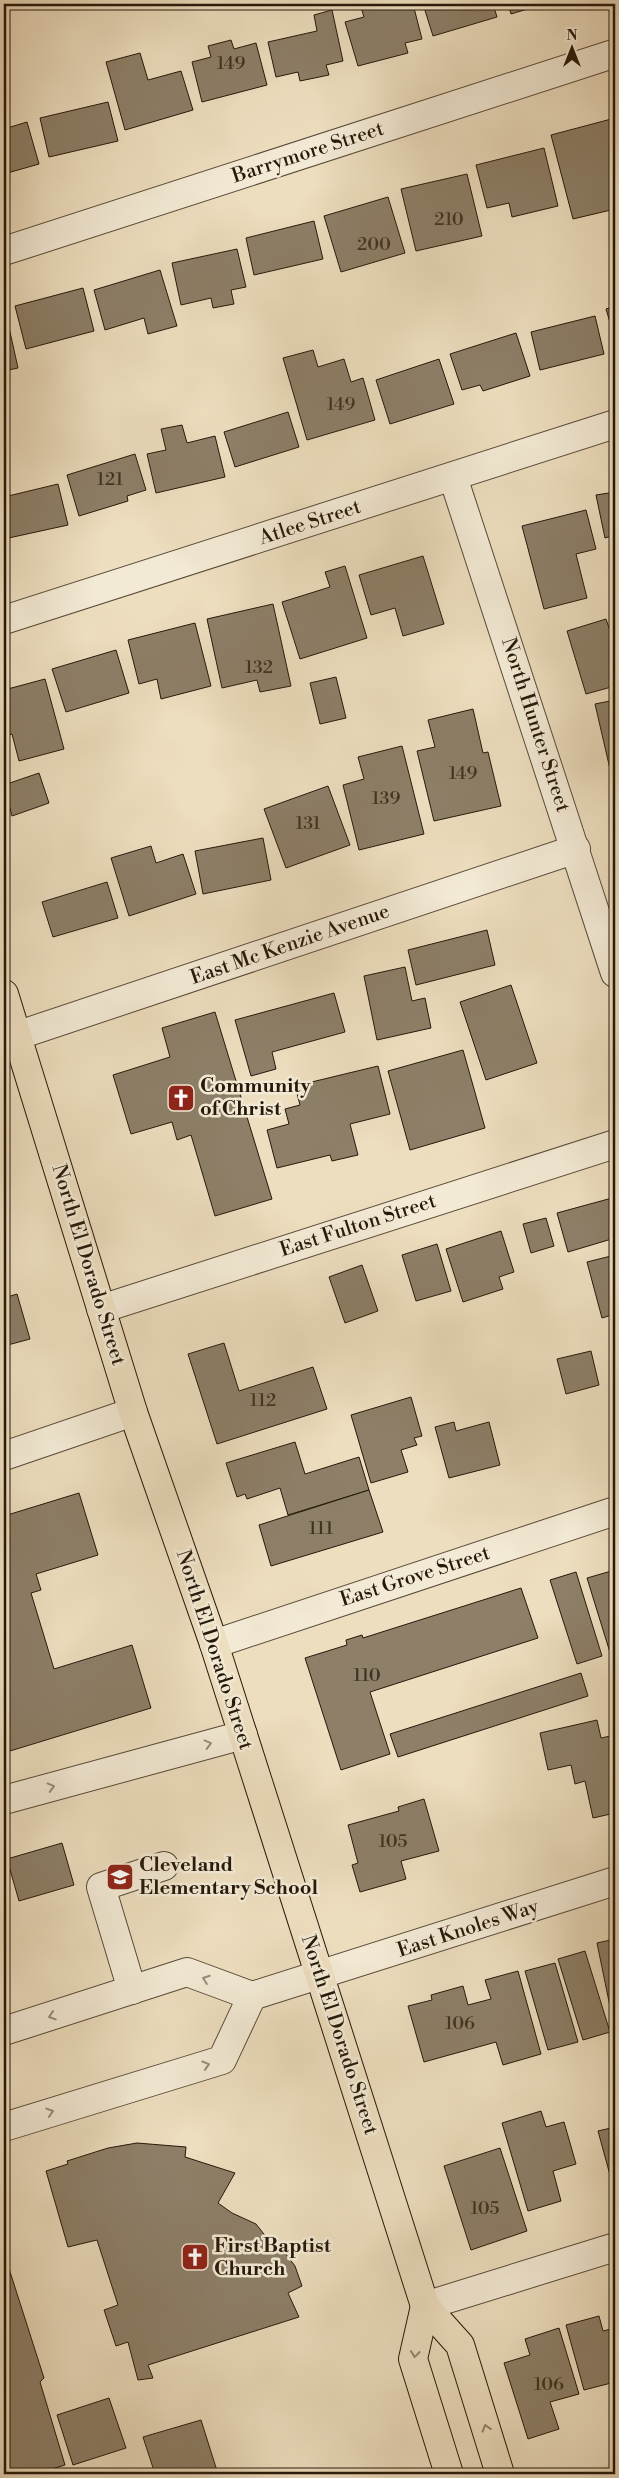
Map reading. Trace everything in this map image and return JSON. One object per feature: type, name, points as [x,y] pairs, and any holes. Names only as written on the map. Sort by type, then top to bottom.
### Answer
[{"type":"main road","name":"North El Dorado Street","points":[[4,994],[11,1038],[101,1309],[133,1412],[214,1644],[425,2306],[460,2345],[500,2474]]},
{"type":"main road","points":[[425,2306],[413,2359],[450,2474]]},
{"type":"street","name":"Barrymore Street","points":[[4,251],[613,54]]},
{"type":"street","name":"Atlee Street","points":[[4,620],[615,424]]},
{"type":"street","name":"North Hunter Street","points":[[453,477],[615,973]]},
{"type":"street","name":"East Mc Kenzie Avenue","points":[[11,1038],[576,849]]},
{"type":"street","name":"East Fulton Street","points":[[101,1309],[615,1144]]},
{"type":"street","points":[[4,1456],[133,1412]]},
{"type":"street","name":"East Grove Street","points":[[214,1644],[615,1511]]},
{"type":"street","points":[[4,1800],[243,1735]]},
{"type":"street","points":[[132,1990],[101,1887],[164,1866]]},
{"type":"street","name":"East Knoles Way","points":[[252,1996],[321,1976],[615,1881]]},
{"type":"street","points":[[4,2031],[187,1972],[252,1996],[222,2060],[4,2127]]},
{"type":"street","points":[[425,2306],[615,2247]]},
{"type":"building","points":[[4,4],[30,4],[4,11]]},
{"type":"building","points":[[360,4],[383,4],[385,9],[413,4],[422,39],[405,43],[408,53],[358,66],[345,22],[364,17]]},
{"type":"building","points":[[423,4],[493,4],[497,17],[433,36]]},
{"type":"building","points":[[508,4],[544,4],[511,14]]},
{"type":"building","points":[[332,10],[343,61],[326,65],[329,75],[300,81],[298,72],[276,77],[268,42],[317,31],[314,15]]},
{"type":"building","points":[[231,40],[234,49],[256,43],[267,85],[202,102],[192,62],[211,57],[208,46]]},
{"type":"building","points":[[140,53],[148,80],[181,71],[193,110],[125,130],[106,62]]},
{"type":"building","points":[[108,102],[118,141],[49,157],[40,118]]},
{"type":"building","points":[[615,118],[615,185],[611,186],[615,209],[573,219],[551,135]]},
{"type":"building","points":[[27,122],[39,164],[4,174],[4,129]]},
{"type":"building","points":[[544,148],[558,206],[512,217],[509,203],[487,208],[476,165]]},
{"type":"building","points":[[467,174],[482,236],[416,251],[401,189]]},
{"type":"building","points":[[388,197],[405,253],[341,272],[324,216]]},
{"type":"building","points":[[314,221],[323,259],[254,275],[246,238]]},
{"type":"building","points":[[237,249],[246,287],[231,290],[234,304],[213,308],[211,298],[181,305],[172,263]]},
{"type":"building","points":[[160,270],[177,326],[148,334],[144,318],[105,330],[94,290]]},
{"type":"building","points":[[83,288],[94,331],[26,349],[15,306]]},
{"type":"building","points":[[615,306],[615,339],[606,309]]},
{"type":"building","points":[[595,316],[604,354],[540,370],[531,332]]},
{"type":"building","points":[[8,323],[18,368],[4,371],[4,324]]},
{"type":"building","points":[[516,333],[530,376],[483,391],[480,385],[462,390],[450,354]]},
{"type":"building","points":[[313,350],[318,367],[344,359],[351,382],[363,378],[375,420],[307,440],[283,358]]},
{"type":"building","points":[[439,359],[454,404],[390,424],[376,380]]},
{"type":"building","points":[[288,412],[299,447],[235,467],[224,432]]},
{"type":"building","points":[[182,425],[187,443],[215,436],[225,477],[156,493],[147,454],[166,450],[161,429]]},
{"type":"building","points":[[135,454],[146,490],[127,496],[128,501],[79,516],[67,475]]},
{"type":"building","points":[[58,484],[68,525],[4,539],[4,497]]},
{"type":"building","points":[[615,492],[615,535],[605,538],[596,495]]},
{"type":"building","points":[[586,510],[596,549],[576,554],[587,598],[544,609],[522,526]]},
{"type":"building","points":[[423,556],[444,624],[403,636],[395,608],[371,615],[359,575]]},
{"type":"building","points":[[345,566],[367,638],[300,659],[282,602],[330,587],[325,572]]},
{"type":"building","points":[[273,604],[291,686],[260,692],[257,680],[222,688],[207,619]]},
{"type":"building","points":[[606,619],[615,645],[615,686],[586,694],[567,631]]},
{"type":"building","points":[[195,623],[211,686],[161,699],[157,679],[139,684],[128,640]]},
{"type":"building","points":[[116,650],[129,693],[66,712],[52,669]]},
{"type":"building","points":[[336,677],[346,718],[320,724],[310,683]]},
{"type":"building","points":[[45,679],[64,749],[19,761],[12,734],[4,736],[4,690]]},
{"type":"building","points":[[615,700],[615,768],[610,769],[595,704]]},
{"type":"building","points":[[473,709],[483,753],[488,752],[501,806],[434,821],[417,751],[435,747],[428,720]]},
{"type":"building","points":[[402,746],[424,834],[359,850],[343,785],[364,779],[358,757]]},
{"type":"building","points":[[39,773],[49,803],[12,816],[4,785]]},
{"type":"building","points":[[328,786],[350,845],[286,868],[264,809]]},
{"type":"building","points":[[263,838],[271,880],[203,894],[195,851]]},
{"type":"building","points":[[151,846],[156,863],[183,854],[196,894],[129,916],[111,858]]},
{"type":"building","points":[[107,882],[118,918],[53,937],[42,902]]},
{"type":"building","points":[[487,930],[495,965],[416,985],[408,950]]},
{"type":"building","points":[[405,967],[412,1001],[425,998],[431,1028],[377,1040],[364,976]]},
{"type":"building","points":[[511,985],[537,1063],[486,1080],[460,1002]]},
{"type":"building","points":[[334,993],[345,1032],[272,1052],[276,1069],[251,1076],[235,1020]]},
{"type":"building","name":"Community of Christ","points":[[215,1012],[272,1199],[215,1216],[191,1135],[177,1140],[172,1122],[131,1134],[113,1075],[170,1057],[162,1028]]},
{"type":"building","points":[[463,1050],[485,1128],[410,1150],[388,1071]]},
{"type":"building","points":[[378,1066],[390,1114],[350,1124],[358,1155],[332,1161],[330,1155],[277,1168],[267,1130],[289,1124],[285,1109],[300,1105],[295,1086]]},
{"type":"building","points":[[612,1198],[615,1208],[615,1238],[568,1252],[557,1213]]},
{"type":"building","points":[[546,1218],[554,1246],[531,1253],[523,1224]]},
{"type":"building","points":[[501,1231],[514,1272],[499,1277],[503,1289],[463,1302],[446,1249]]},
{"type":"building","points":[[437,1244],[451,1291],[416,1301],[402,1255]]},
{"type":"building","points":[[615,1255],[615,1314],[602,1318],[587,1262]]},
{"type":"building","points":[[362,1265],[378,1311],[345,1323],[329,1277]]},
{"type":"building","points":[[17,1294],[30,1339],[4,1346],[4,1298]]},
{"type":"building","points":[[224,1343],[239,1391],[313,1367],[327,1409],[217,1444],[188,1354]]},
{"type":"building","points":[[591,1351],[599,1385],[566,1394],[557,1359]]},
{"type":"building","points":[[411,1397],[422,1436],[414,1438],[417,1445],[401,1450],[408,1472],[371,1483],[351,1415]]},
{"type":"building","points":[[454,1422],[456,1431],[489,1422],[500,1465],[449,1478],[435,1427]]},
{"type":"building","points":[[295,1442],[305,1474],[359,1457],[369,1490],[288,1515],[280,1488],[247,1499],[245,1494],[237,1497],[226,1463]]},
{"type":"building","points":[[369,1490],[383,1532],[271,1566],[259,1525]]},
{"type":"building","points":[[79,1493],[98,1555],[36,1574],[41,1590],[31,1593],[54,1669],[132,1645],[151,1708],[10,1751],[4,1731],[4,1516]]},
{"type":"building","points":[[615,1570],[615,1658],[612,1659],[587,1578]]},
{"type":"building","points":[[576,1572],[602,1656],[577,1664],[550,1580]]},
{"type":"building","points":[[521,1588],[538,1638],[370,1692],[390,1754],[341,1770],[305,1658],[347,1645],[346,1640],[362,1635],[363,1638]]},
{"type":"building","points":[[581,1673],[588,1696],[398,1757],[390,1734]]},
{"type":"building","points":[[597,1720],[601,1738],[615,1735],[615,1813],[593,1818],[585,1781],[575,1784],[571,1765],[548,1770],[540,1733]]},
{"type":"building","points":[[424,1799],[439,1851],[401,1861],[406,1879],[360,1892],[352,1865],[358,1863],[348,1825],[399,1811],[398,1807]]},
{"type":"building","points":[[62,1843],[74,1885],[19,1901],[7,1859]]},
{"type":"building","points":[[615,1939],[615,2031],[597,1943]]},
{"type":"building","points":[[585,1951],[610,2032],[583,2040],[558,1959]]},
{"type":"building","points":[[555,1963],[578,2042],[548,2050],[525,1971]]},
{"type":"building","points":[[518,1971],[541,2054],[503,2065],[496,2042],[424,2062],[408,2006],[432,2000],[431,1995],[463,1986],[468,2005],[491,1999],[485,1980]]},
{"type":"building","points":[[541,2111],[546,2127],[564,2122],[576,2164],[553,2171],[561,2201],[528,2211],[502,2123]]},
{"type":"building","points":[[615,2127],[615,2186],[613,2186],[598,2131]]},
{"type":"building","name":"First Baptist Church","points":[[137,2143],[186,2147],[185,2157],[235,2173],[218,2203],[232,2213],[256,2224],[267,2238],[282,2249],[295,2266],[302,2286],[288,2293],[299,2317],[148,2365],[153,2378],[138,2380],[128,2342],[116,2346],[104,2310],[118,2305],[97,2240],[68,2247],[46,2171],[68,2164],[67,2161],[108,2148]]},
{"type":"building","points":[[500,2148],[527,2231],[471,2250],[444,2166]]},
{"type":"building","points":[[4,2253],[44,2378],[40,2382],[65,2465],[35,2474],[4,2474]]},
{"type":"building","points":[[599,2316],[603,2331],[615,2328],[615,2382],[584,2390],[566,2325]]},
{"type":"building","points":[[559,2328],[579,2394],[550,2402],[559,2429],[528,2439],[504,2363],[530,2355],[525,2339]]},
{"type":"building","points":[[109,2398],[126,2448],[73,2465],[57,2415]]},
{"type":"building","points":[[201,2420],[218,2474],[155,2474],[143,2437]]},
{"type":"building","points":[[615,2443],[615,2467],[610,2444]]},
{"type":"place","name":"Community of Christ","points":[[181,1098]]},
{"type":"place","name":"Cleveland Elementary School","points":[[120,1877]]},
{"type":"place","name":"First Baptist Church","points":[[195,2257]]}]
